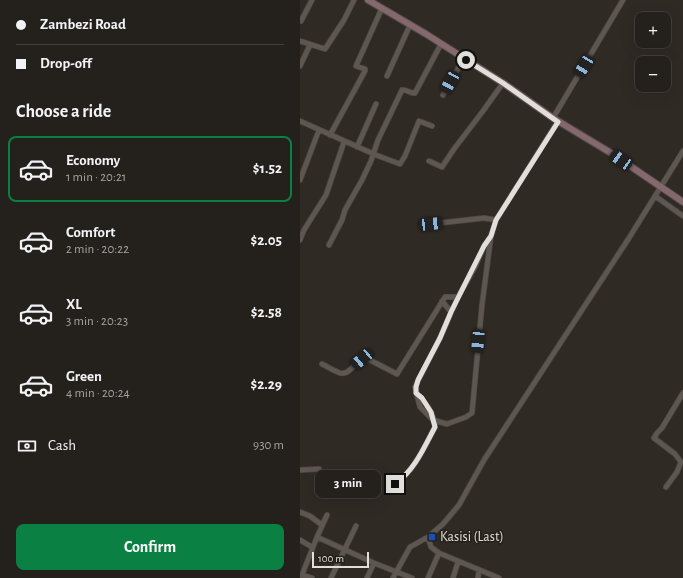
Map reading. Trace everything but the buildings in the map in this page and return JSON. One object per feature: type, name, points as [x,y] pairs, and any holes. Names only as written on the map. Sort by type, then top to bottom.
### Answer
[{"type":"main road","points":[[368,0],[503,83],[556,120],[610,153],[683,202]]},
{"type":"street","points":[[301,21],[312,0]]},
{"type":"street","points":[[300,40],[310,45],[326,48],[344,20],[354,0]]},
{"type":"street","points":[[433,420],[448,424],[472,413],[478,341],[491,236],[496,220],[556,120],[623,0]]},
{"type":"street","points":[[330,135],[365,71],[364,69],[356,66],[382,8]]},
{"type":"street","points":[[387,76],[410,25]]},
{"type":"street","points":[[329,245],[342,220],[345,210],[371,161],[373,153],[402,90],[415,93],[441,44]]},
{"type":"street","points":[[300,66],[310,45]]},
{"type":"street","points":[[443,95],[464,58]]},
{"type":"street","points":[[429,161],[442,166],[503,83]]},
{"type":"street","points":[[357,147],[376,104]]},
{"type":"street","points":[[300,121],[344,142],[400,164],[405,156],[419,121],[432,126]]},
{"type":"street","points":[[300,180],[319,130]]},
{"type":"street","points":[[300,240],[304,230],[326,194],[344,142]]},
{"type":"street","points":[[393,578],[410,547],[428,537],[443,524],[459,505],[484,460],[655,196],[683,150]]},
{"type":"street","points":[[655,196],[683,216]]},
{"type":"street","points":[[431,224],[484,218],[496,220]]},
{"type":"street","points":[[395,484],[409,473],[435,427],[433,420],[420,407],[416,393],[418,380],[440,338],[458,297],[484,246],[491,236]]},
{"type":"street","points":[[322,364],[343,373],[347,372],[362,359],[366,358],[397,374],[445,296],[458,297]]},
{"type":"street","points":[[442,301],[451,312]]},
{"type":"street","points":[[666,487],[677,472],[681,462],[675,454],[654,438],[662,428],[683,393]]},
{"type":"street","points":[[300,470],[319,469]]},
{"type":"street","points":[[300,512],[310,516],[322,526]]},
{"type":"street","points":[[312,578],[301,576],[312,547],[328,516]]},
{"type":"street","points":[[331,578],[356,526]]},
{"type":"street","points":[[317,537],[374,563],[412,578]]},
{"type":"street","points":[[428,537],[431,547],[439,553],[500,578]]},
{"type":"street","points":[[300,540],[312,547]]},
{"type":"street","points":[[428,578],[439,553]]},
{"type":"street","points":[[453,578],[458,562]]},
{"type":"street","points":[[367,578],[374,563]]},
{"type":"street","points":[[478,578],[479,570]]},
{"type":"place","name":"Kasisi (Last)","points":[[432,537]]},
{"type":"route","points":[[395,484],[409,473],[435,427],[431,412],[422,398],[416,393],[418,380],[440,338],[458,297],[475,267],[484,246],[491,236],[496,220],[558,122],[503,83],[466,60]]}]
